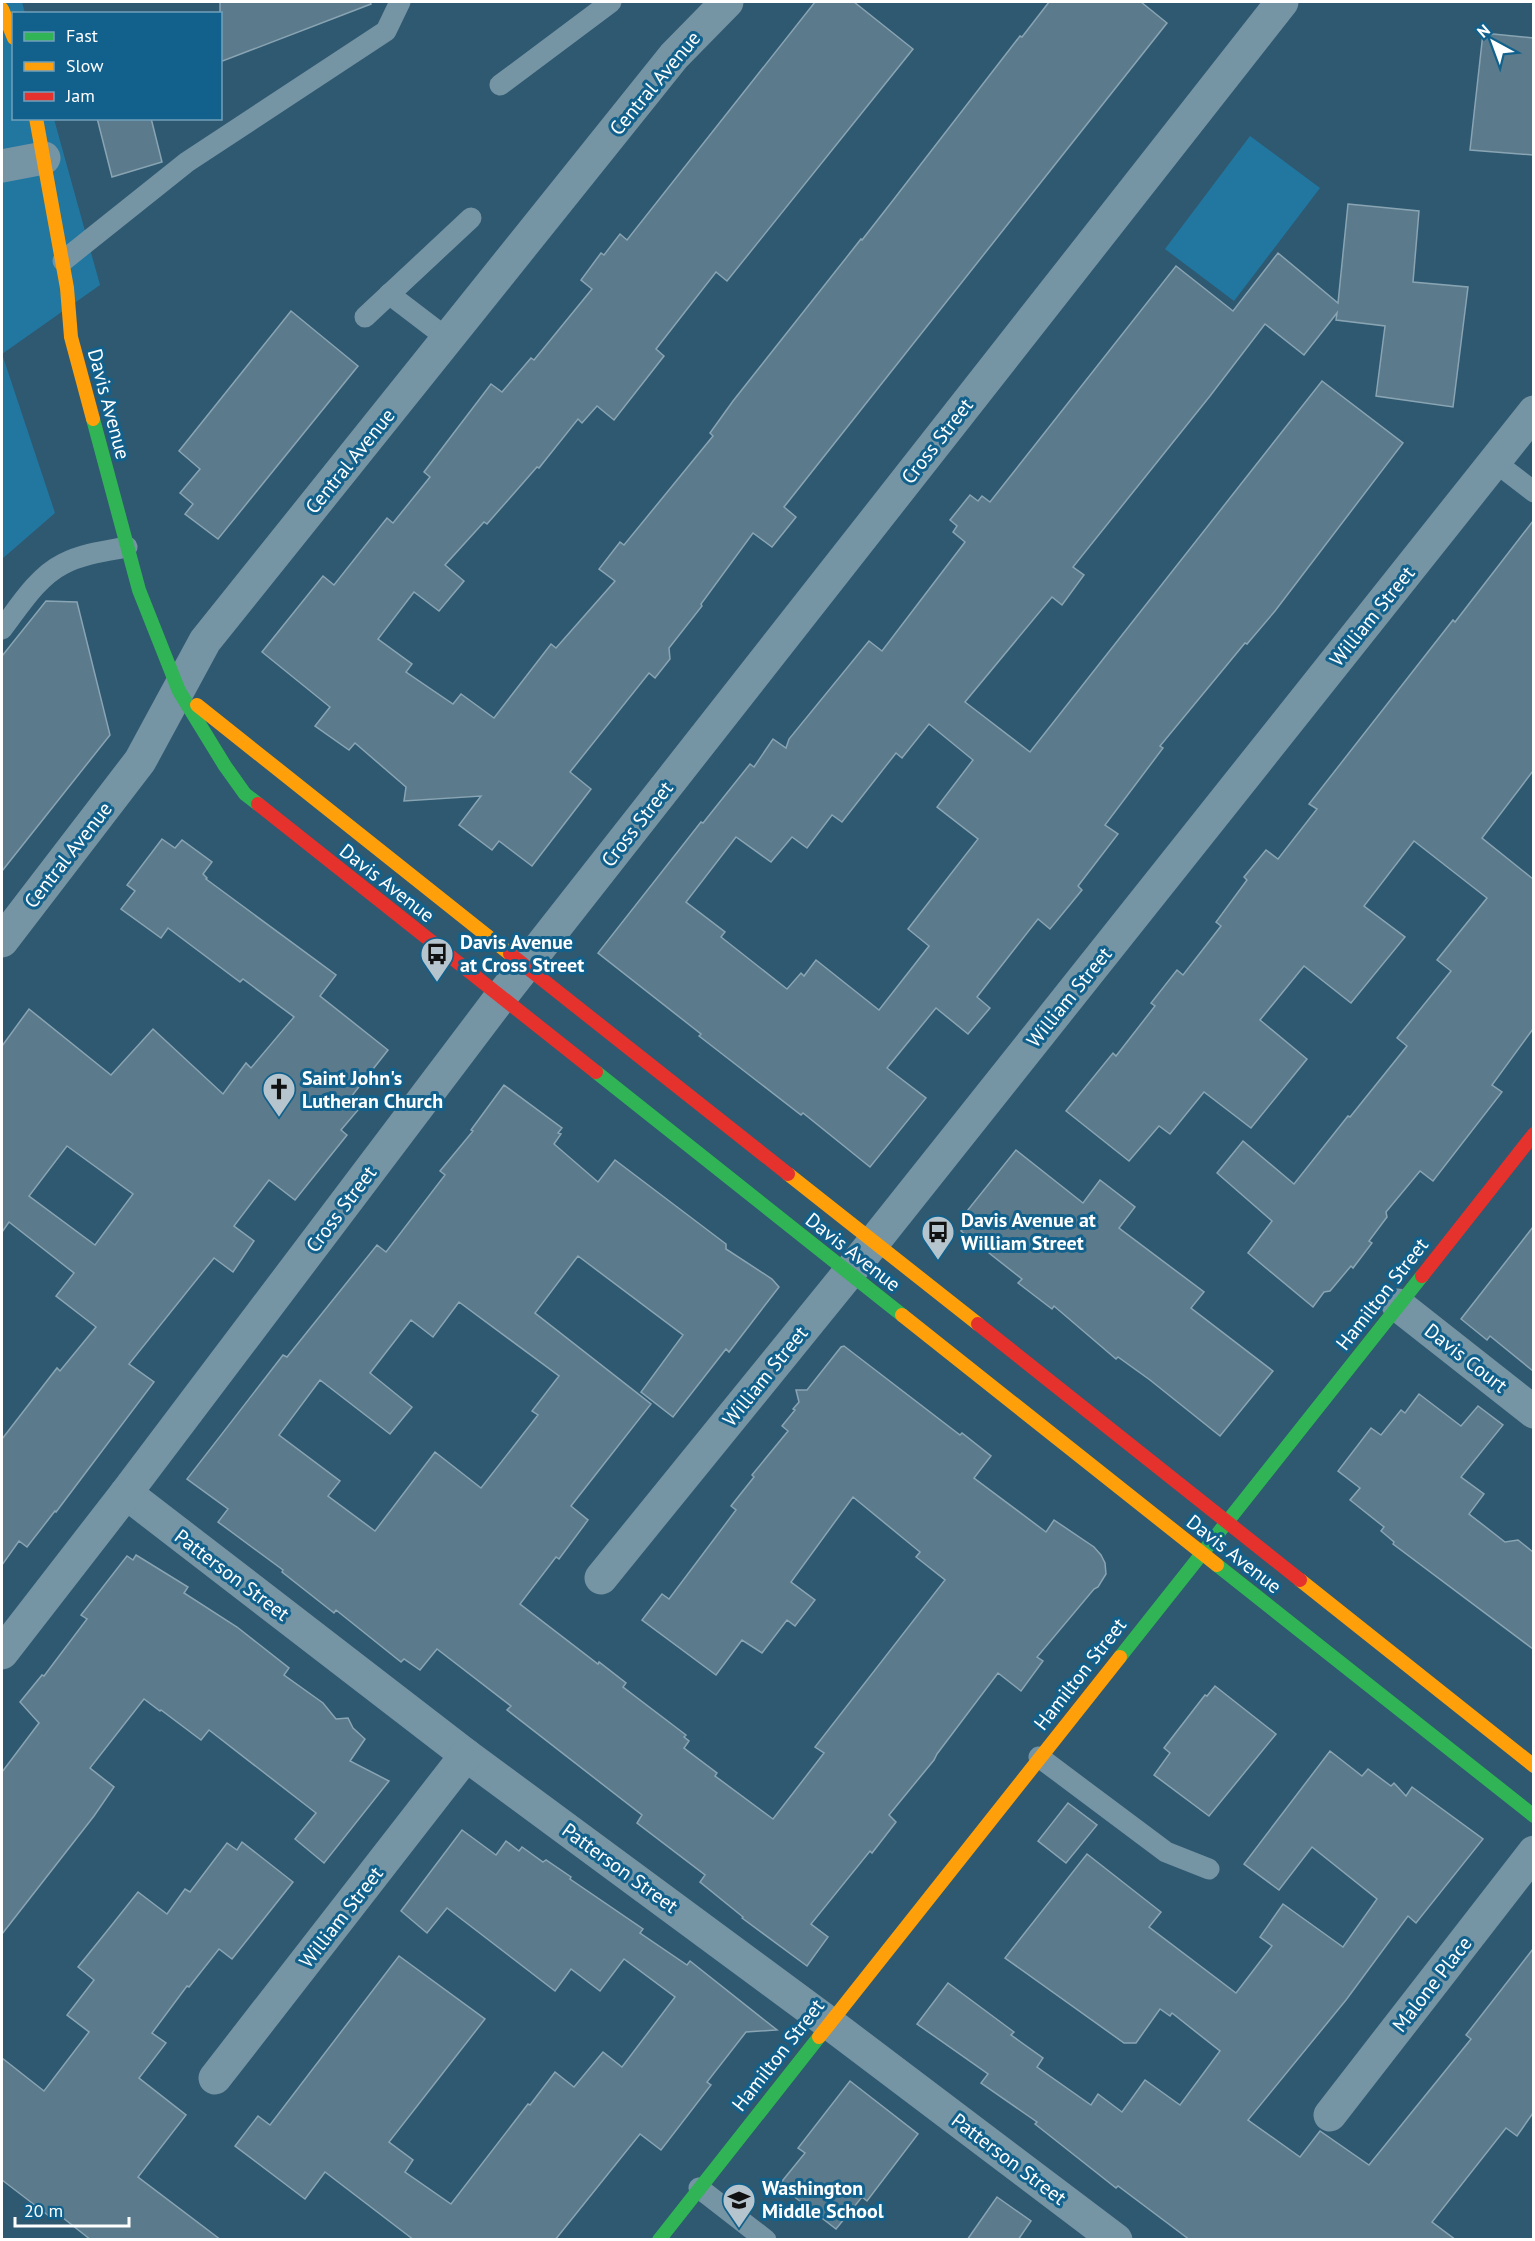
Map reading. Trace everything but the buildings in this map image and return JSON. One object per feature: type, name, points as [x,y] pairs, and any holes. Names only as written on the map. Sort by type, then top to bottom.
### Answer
[{"type":"street","name":"Central Avenue","points":[[2,941],[140,760],[205,641],[674,56],[727,2]]},
{"type":"street","name":"Cross Street","points":[[2,1653],[126,1493],[500,998],[1282,2]]},
{"type":"street","points":[[2,9],[12,33]]},
{"type":"street","name":"Davis Avenue","points":[[36,120],[63,261],[71,337],[139,590],[179,691],[234,781],[256,805],[1533,1816]]},
{"type":"street","points":[[2,166],[44,158]]},
{"type":"street","name":"William Street","points":[[601,1578],[849,1274],[1533,412]]},
{"type":"street","name":"Davis Avenue","points":[[179,691],[1533,1766]]},
{"type":"street","name":"Hamilton Street","points":[[658,2240],[1533,1134]]},
{"type":"street","name":"Davis Court","points":[[1398,1305],[1533,1412]]},
{"type":"street","name":"Patterson Street","points":[[126,1493],[466,1755],[829,2023],[1116,2240]]},
{"type":"street","name":"William Street","points":[[215,2078],[466,1755]]},
{"type":"street","name":"Malone Place","points":[[1330,2115],[1533,1852]]},
{"type":"lane","points":[[63,261],[187,162],[386,31],[400,2]]},
{"type":"lane","points":[[500,85],[611,2]]},
{"type":"lane","points":[[365,317],[471,218]]},
{"type":"lane","points":[[389,294],[448,339]]},
{"type":"lane","points":[[1495,462],[1533,492]]},
{"type":"lane","points":[[2,629],[44,578],[62,565],[81,556],[127,546]]},
{"type":"lane","points":[[1039,1757],[1166,1852],[1209,1869]]},
{"type":"lane","points":[[699,2188],[766,2240]]},
{"type":"shaded area","points":[[2,2],[22,2],[25,12],[12,12],[12,120],[54,120],[100,285],[2,354]]},
{"type":"shaded area","points":[[1250,136],[1320,188],[1234,301],[1165,249]]},
{"type":"shaded area","points":[[2,354],[55,513],[2,559]]},
{"type":"traffic: fast","points":[[93,419],[139,590],[179,691],[225,766],[245,794],[258,804]]},
{"type":"traffic: fast","points":[[596,1072],[902,1315]]},
{"type":"traffic: fast","points":[[1120,1657],[1422,1276]]},
{"type":"traffic: fast","points":[[1217,1565],[1534,1816]]},
{"type":"traffic: fast","points":[[659,2240],[819,2037]]},
{"type":"traffic: slow","points":[[2,9],[12,33]]},
{"type":"traffic: slow","points":[[36,120],[67,288],[71,337],[93,419]]},
{"type":"traffic: slow","points":[[197,705],[510,954]]},
{"type":"traffic: slow","points":[[788,1174],[978,1324]]},
{"type":"traffic: slow","points":[[902,1315],[1217,1565]]},
{"type":"traffic: slow","points":[[1300,1580],[1534,1766]]},
{"type":"traffic: slow","points":[[819,2037],[1120,1657]]},
{"type":"traffic: jam","points":[[258,804],[596,1072]]},
{"type":"traffic: jam","points":[[510,954],[788,1174]]},
{"type":"traffic: jam","points":[[1422,1276],[1534,1134]]},
{"type":"traffic: jam","points":[[978,1324],[1300,1580]]},
{"type":"place","name":"Davis Avenue at Cross Street","points":[[437,983]]},
{"type":"place","name":"Saint John's Lutheran Church","points":[[279,1118]]},
{"type":"place","name":"Davis Avenue at William Street","points":[[938,1261]]},
{"type":"place","name":"Washington Middle School","points":[[739,2229]]}]
